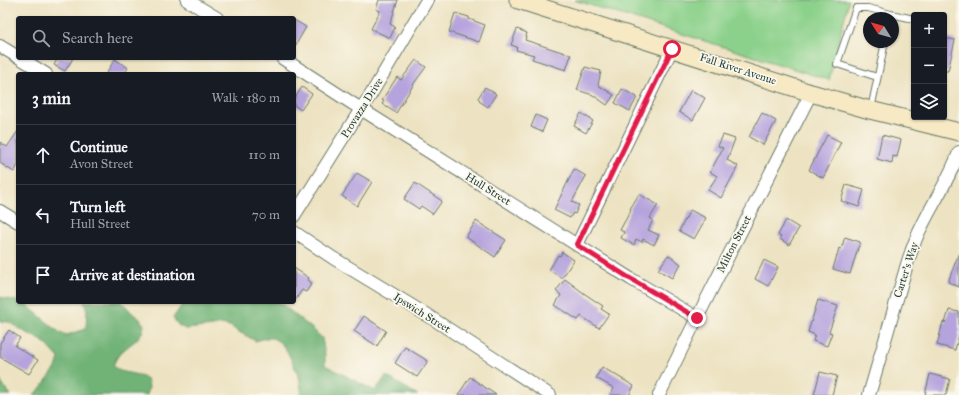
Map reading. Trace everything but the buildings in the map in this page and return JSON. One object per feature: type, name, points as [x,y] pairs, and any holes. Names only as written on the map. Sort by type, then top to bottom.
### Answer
[{"type":"main road","name":"Fall River Avenue","points":[[518,0],[811,93],[870,110],[959,132]]},
{"type":"street","points":[[187,0],[213,16]]},
{"type":"street","name":"Provazza Drive","points":[[296,213],[370,96],[427,0]]},
{"type":"street","points":[[0,46],[16,55]]},
{"type":"street","points":[[577,245],[672,49]]},
{"type":"street","points":[[24,60],[43,72]]},
{"type":"street","name":"Hull Street","points":[[285,60],[631,279],[697,318]]},
{"type":"street","name":"Milton Street","points":[[659,395],[811,93]]},
{"type":"street","name":"Carter's Way","points":[[869,395],[914,243],[954,166],[959,152]]},
{"type":"street","points":[[0,211],[16,221]]},
{"type":"street","name":"Ipswich Street","points":[[296,233],[333,258],[427,315],[550,395]]},
{"type":"lane","points":[[877,77],[837,64],[856,8],[868,8],[880,12]]},
{"type":"lane","points":[[899,17],[911,19]]},
{"type":"lane","points":[[870,110],[884,48]]},
{"type":"green space","points":[[574,0],[849,0],[829,80]]},
{"type":"green space","points":[[0,297],[16,301],[16,304],[24,304],[29,307],[59,332],[67,335],[86,329],[87,310],[85,304],[123,304],[139,318],[144,325],[142,333],[122,351],[113,366],[120,371],[138,375],[147,379],[149,387],[147,395],[33,395],[39,390],[56,368],[59,358],[41,340],[9,322],[0,321]]},
{"type":"green space","points":[[183,304],[282,304],[322,338],[325,365],[375,391],[386,376],[418,395],[302,395],[299,376],[287,351],[281,343],[273,338],[265,338],[256,341],[230,326],[221,324],[186,329],[179,326],[173,318]]},
{"type":"green space","points":[[0,379],[2,384],[11,395],[0,395]]},
{"type":"route","points":[[672,49],[577,245],[697,318]]}]
